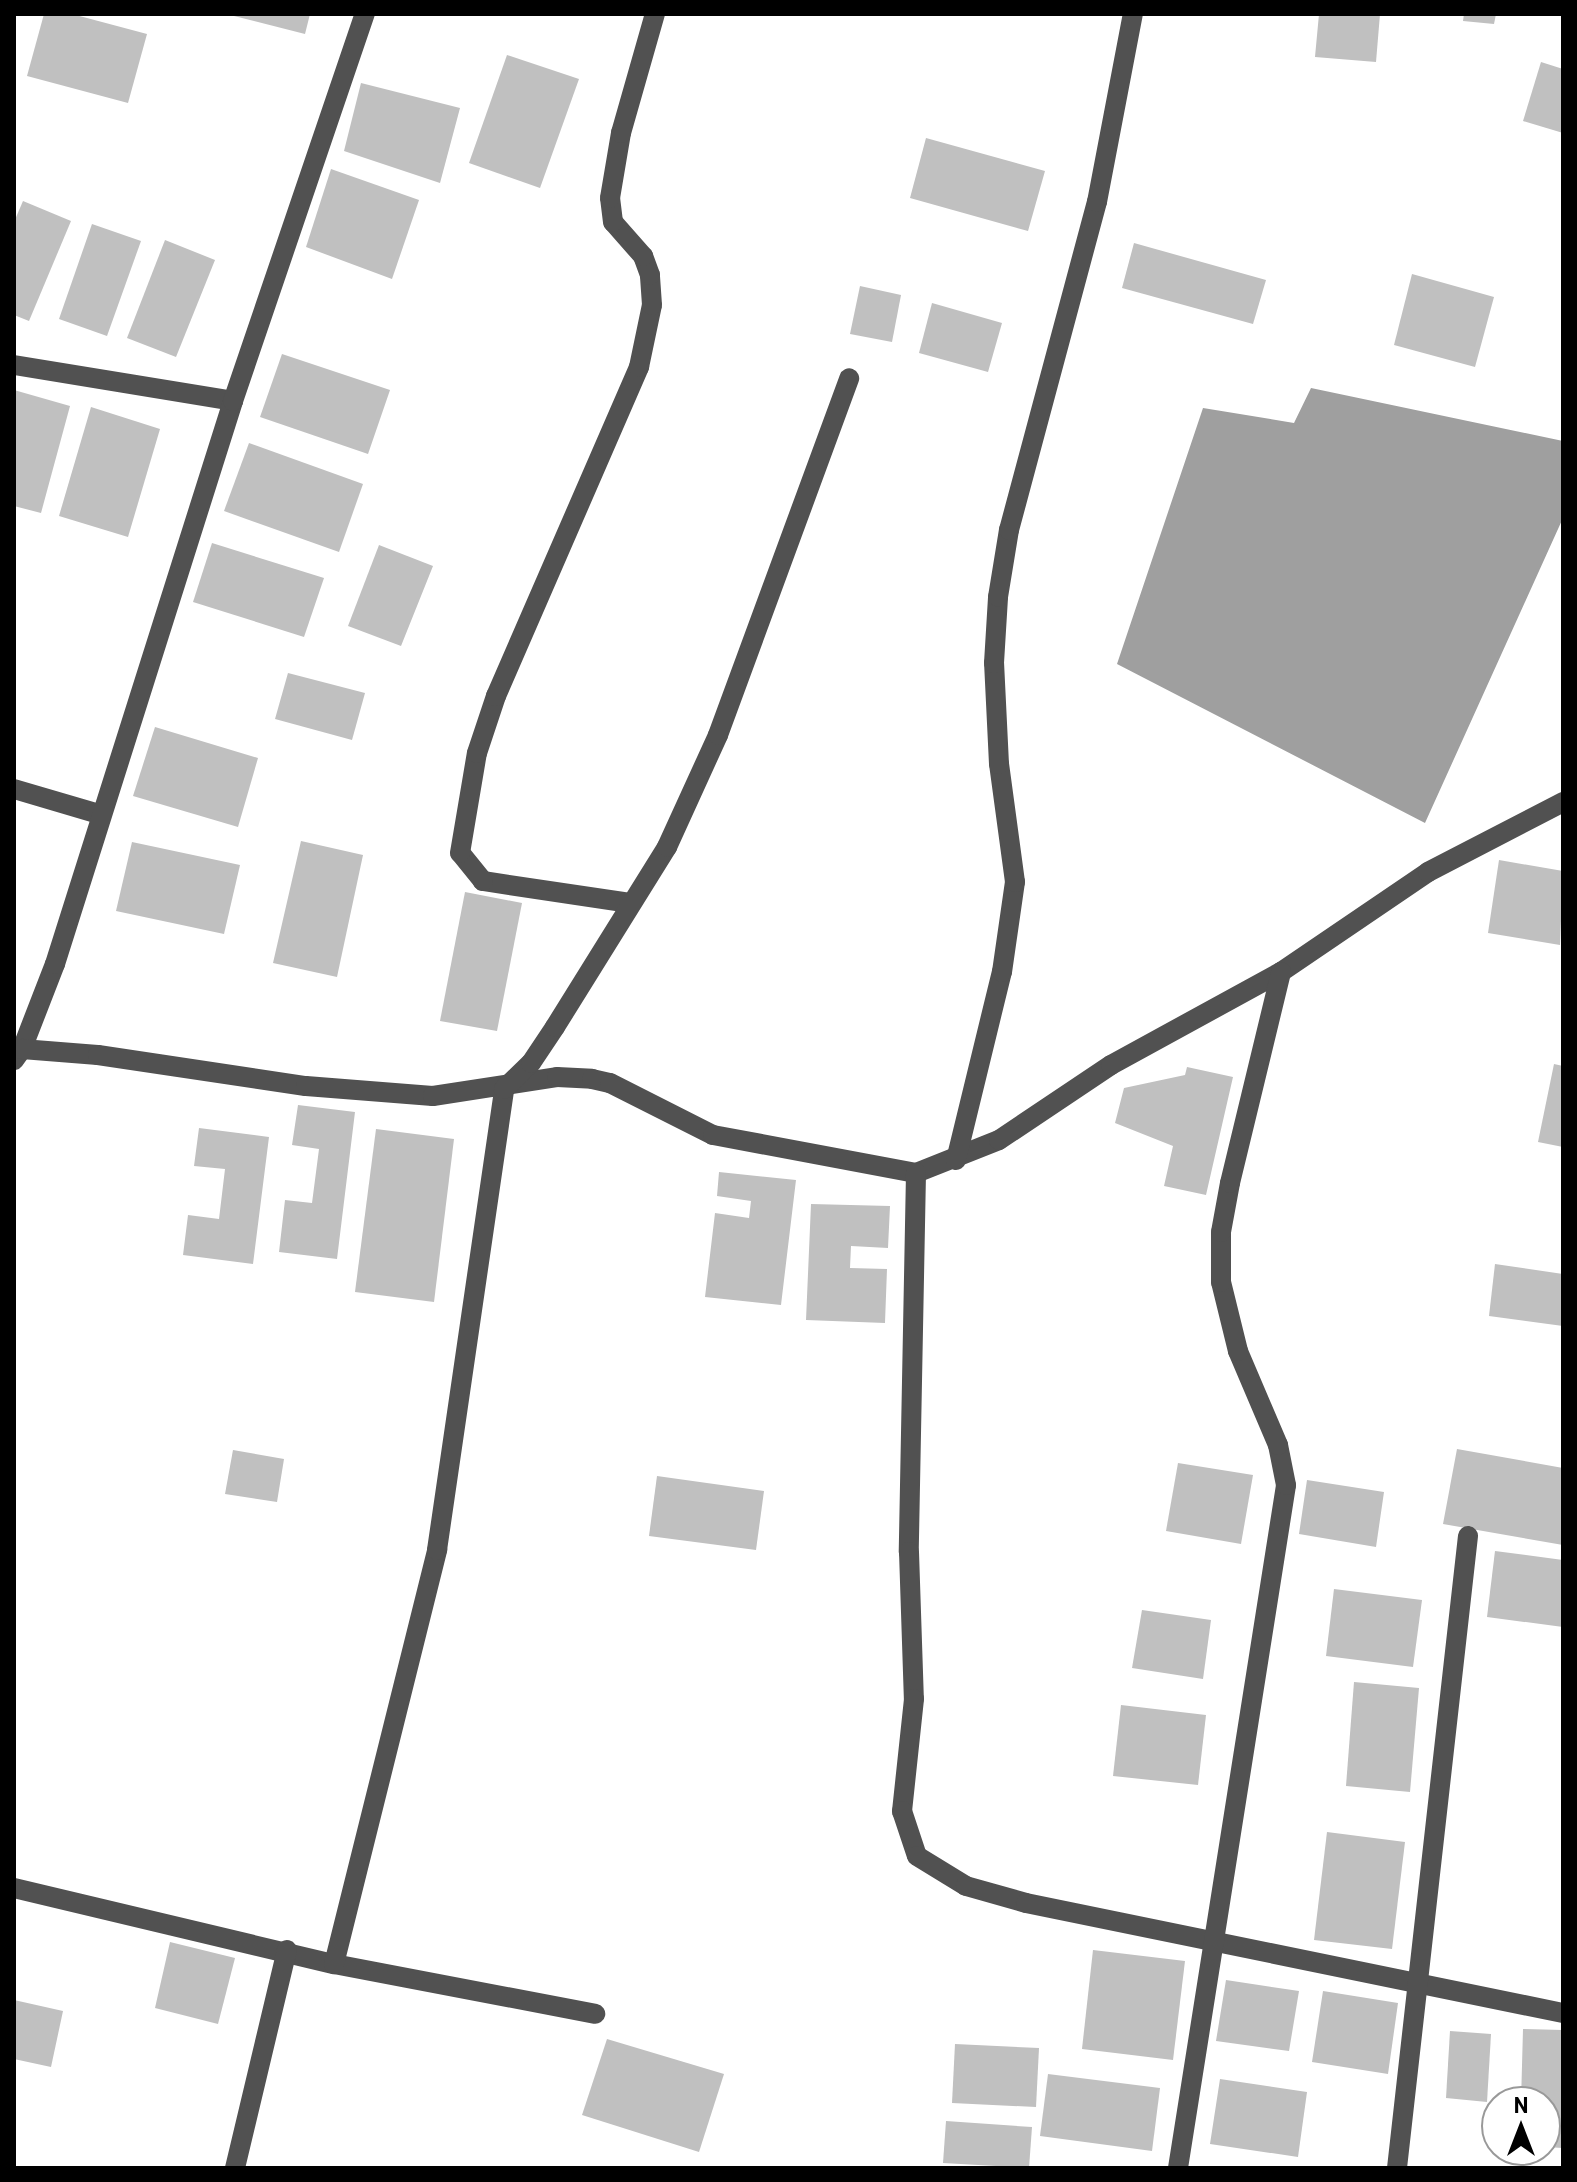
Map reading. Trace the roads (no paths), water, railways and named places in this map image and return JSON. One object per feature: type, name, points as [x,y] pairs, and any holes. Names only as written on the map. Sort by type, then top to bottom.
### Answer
[{"type":"street","points":[[365,14],[233,401],[99,814],[55,964],[18,1054],[161,1062],[381,1094],[433,1096],[504,1089],[557,1077],[610,1083],[713,1135],[916,1173],[956,1160],[999,1140],[1172,1029],[1281,972],[1428,872],[1563,802]]},
{"type":"street","points":[[630,903],[483,881],[460,853],[468,793],[496,696],[639,367],[652,305],[650,275],[643,256],[613,222],[610,198],[621,133],[655,14]]},
{"type":"street","points":[[956,1160],[1002,972],[1015,882],[999,764],[994,663],[998,597],[1009,530],[1097,202],[1133,14]]},
{"type":"street","points":[[14,365],[233,401]]},
{"type":"street","points":[[334,1964],[437,1550],[504,1089],[531,1063],[667,847],[718,735],[849,378]]},
{"type":"street","points":[[14,789],[99,814]]},
{"type":"street","points":[[1178,2168],[1286,1485],[1278,1445],[1238,1351],[1221,1282],[1221,1232],[1281,972]]},
{"type":"street","points":[[916,1173],[909,1552],[914,1699],[902,1811],[917,1856],[966,1886],[1213,1943],[1416,1981],[1515,2007],[1563,2013]]},
{"type":"street","points":[[1397,2168],[1468,1536]]},
{"type":"street","points":[[14,1888],[287,1950],[334,1964],[595,2014]]},
{"type":"street","points":[[235,2168],[287,1950]]}]
